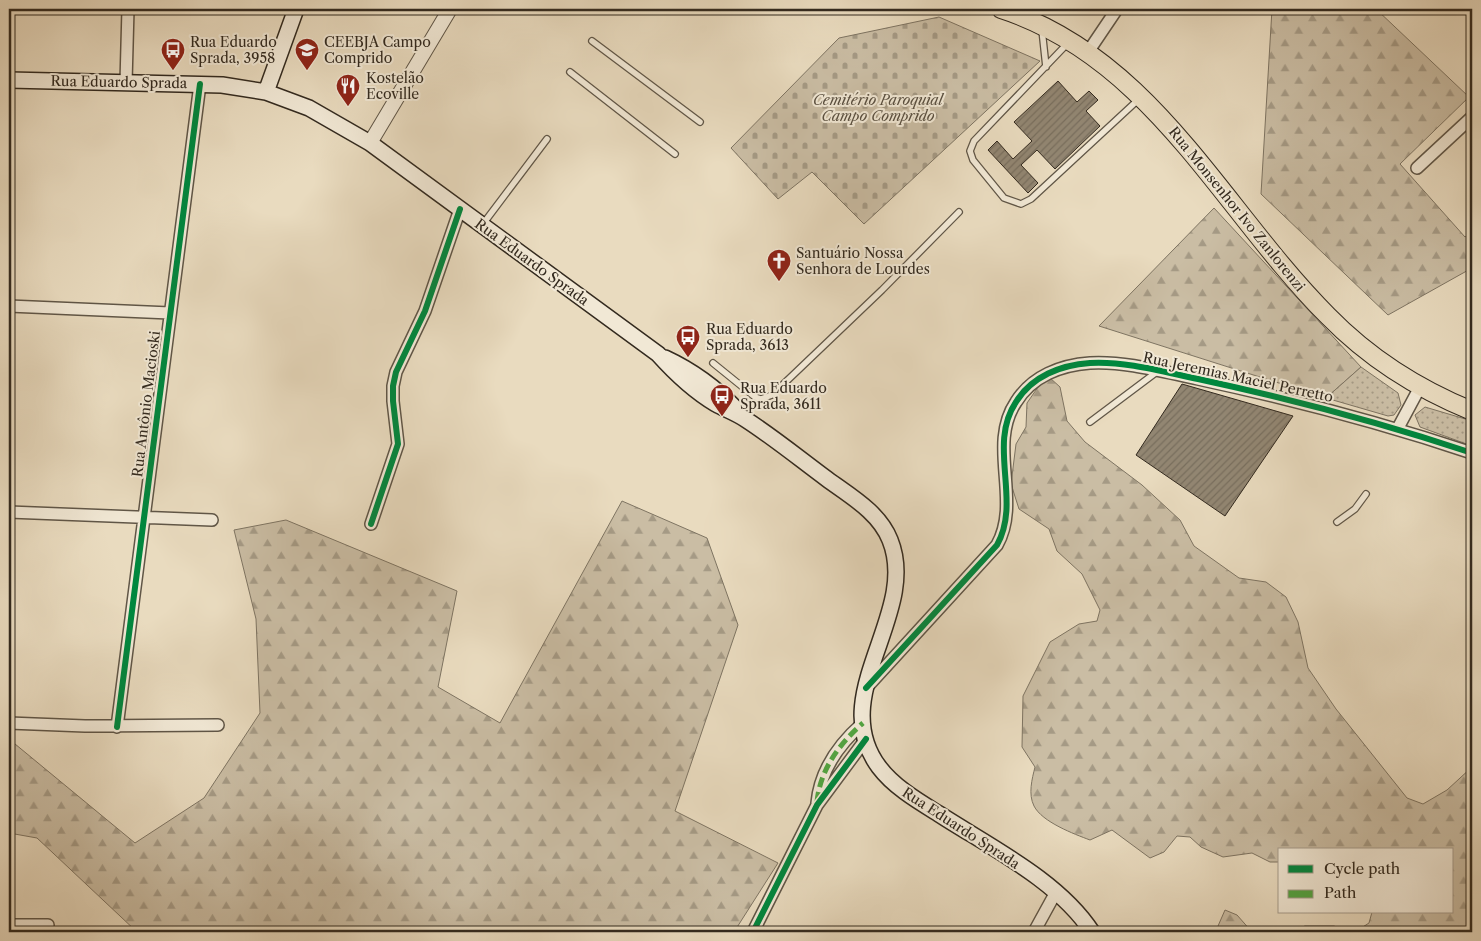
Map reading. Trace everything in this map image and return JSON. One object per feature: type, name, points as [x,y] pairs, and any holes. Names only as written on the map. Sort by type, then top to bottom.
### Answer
[{"type":"main road","points":[[266,92],[296,9]]},
{"type":"main road","name":"Rua Monsenhor Ivo Zanlorenzi","points":[[1002,9],[1042,25],[1070,40],[1088,52],[1142,96],[1316,303],[1361,347],[1420,387],[1472,411]]},
{"type":"main road","name":"Rua Eduardo Sprada","points":[[9,80],[200,84],[266,92],[309,108],[370,143],[658,354],[679,377],[708,398],[745,419],[856,500],[882,524],[890,539],[895,555],[895,586],[866,688],[863,723],[866,739],[878,766],[900,788],[1021,866],[1056,892],[1071,905],[1092,932]]},
{"type":"street","points":[[126,82],[128,9]]},
{"type":"street","points":[[370,143],[450,9]]},
{"type":"street","points":[[1088,52],[1117,9]]},
{"type":"street","name":"Rua Antônio Macioski","points":[[116,727],[200,84]]},
{"type":"street","points":[[1417,168],[1472,117]]},
{"type":"street","points":[[371,524],[398,444],[393,401],[393,386],[396,372],[425,311],[460,209]]},
{"type":"street","points":[[9,306],[170,313]]},
{"type":"street","name":"Rua Jeremias Maciel Perretto","points":[[866,688],[989,554],[1002,536],[1007,508],[1004,452],[1005,432],[1014,403],[1025,390],[1045,375],[1076,364],[1109,363],[1158,371],[1317,406],[1398,428],[1472,453]]},
{"type":"street","points":[[1398,428],[1420,387]]},
{"type":"street","points":[[9,512],[212,520]]},
{"type":"street","points":[[9,722],[116,727],[218,725]]},
{"type":"street","points":[[817,805],[818,789],[830,762],[863,723]]},
{"type":"street","points":[[753,932],[817,805],[839,772],[866,739]]},
{"type":"street","points":[[1034,932],[1056,892]]},
{"type":"street","points":[[9,925],[48,926]]},
{"type":"lane","points":[[1042,25],[1046,67]]},
{"type":"lane","points":[[1070,40],[974,141],[970,151],[973,160],[1004,198],[1021,204],[1031,199],[1142,96]]},
{"type":"lane","points":[[592,41],[700,122]]},
{"type":"lane","points":[[570,72],[675,154]]},
{"type":"lane","points":[[482,225],[547,139]]},
{"type":"lane","points":[[712,363],[755,397],[761,399],[772,395],[959,212]]},
{"type":"lane","points":[[1090,422],[1158,371]]},
{"type":"lane","points":[[1337,522],[1355,509],[1366,494]]},
{"type":"green space","points":[[1272,9],[1376,9],[1469,97],[1400,164],[1465,237],[1472,232],[1472,268],[1388,315],[1261,194]]},
{"type":"green space","name":"Cemitério Paroquial Campo Comprido","points":[[939,17],[1040,61],[864,224],[812,172],[778,199],[731,148],[839,38]]},
{"type":"green space","points":[[1214,208],[1361,367],[1326,398],[1099,326]]},
{"type":"green space","points":[[1361,367],[1398,393],[1401,405],[1394,415],[1388,416],[1326,398]]},
{"type":"green space","points":[[1049,377],[1060,387],[1067,421],[1085,442],[1142,485],[1180,520],[1194,546],[1239,578],[1266,582],[1286,597],[1298,622],[1308,668],[1336,709],[1407,798],[1423,804],[1447,790],[1472,767],[1472,932],[1355,932],[1369,923],[1371,914],[1454,914],[1454,848],[1278,848],[1278,862],[1270,862],[1252,853],[1223,857],[1201,847],[1190,837],[1177,836],[1164,852],[1150,858],[1112,830],[1090,840],[1059,827],[1038,812],[1031,797],[1035,767],[1022,747],[1023,696],[1050,642],[1079,624],[1097,621],[1100,610],[1082,574],[1057,551],[1049,529],[1019,509],[1011,484],[1016,444],[1026,427],[1027,403],[1043,380]]},
{"type":"green space","points":[[1425,407],[1472,421],[1472,446],[1420,427],[1415,415]]},
{"type":"green space","points":[[622,501],[707,538],[738,625],[675,811],[778,863],[734,932],[137,932],[37,838],[9,833],[9,739],[135,843],[204,798],[260,713],[256,619],[234,530],[286,520],[457,591],[438,687],[500,723]]},
{"type":"green space","points":[[1225,910],[1237,915],[1252,932],[1220,932],[1218,926]]},
{"type":"green space","points":[[1305,926],[1334,926],[1352,932],[1287,932]]},
{"type":"building","points":[[1058,81],[1077,102],[1089,91],[1098,100],[1086,111],[1100,126],[1055,169],[1037,150],[1021,165],[1038,183],[1028,193],[988,150],[997,141],[1013,159],[1032,141],[1014,122]]},
{"type":"building","points":[[1182,384],[1293,416],[1225,516],[1136,455]]},
{"type":"marked path","points":[[817,802],[822,779],[832,758],[863,723]]},
{"type":"cycle path","points":[[117,727],[200,84]]},
{"type":"cycle path","points":[[371,524],[398,444],[393,401],[393,386],[396,372],[425,311],[460,209]]},
{"type":"cycle path","points":[[866,688],[997,545],[1004,528],[1006,510],[1004,436],[1008,419],[1016,402],[1030,385],[1058,369],[1079,364],[1104,363],[1158,370],[1336,412],[1472,453]]},
{"type":"cycle path","points":[[753,932],[817,805],[866,739]]},
{"type":"place","name":"Rua Eduardo Sprada, 3958","points":[[173,71]]},
{"type":"place","name":"CEEBJA Campo Comprido","points":[[307,71]]},
{"type":"place","name":"Kostelão Ecoville","points":[[348,107]]},
{"type":"place","name":"Santuário Nossa Senhora de Lourdes","points":[[779,282]]},
{"type":"place","name":"Rua Eduardo Sprada, 3613","points":[[688,358]]},
{"type":"place","name":"Rua Eduardo Sprada, 3611","points":[[722,417]]}]
